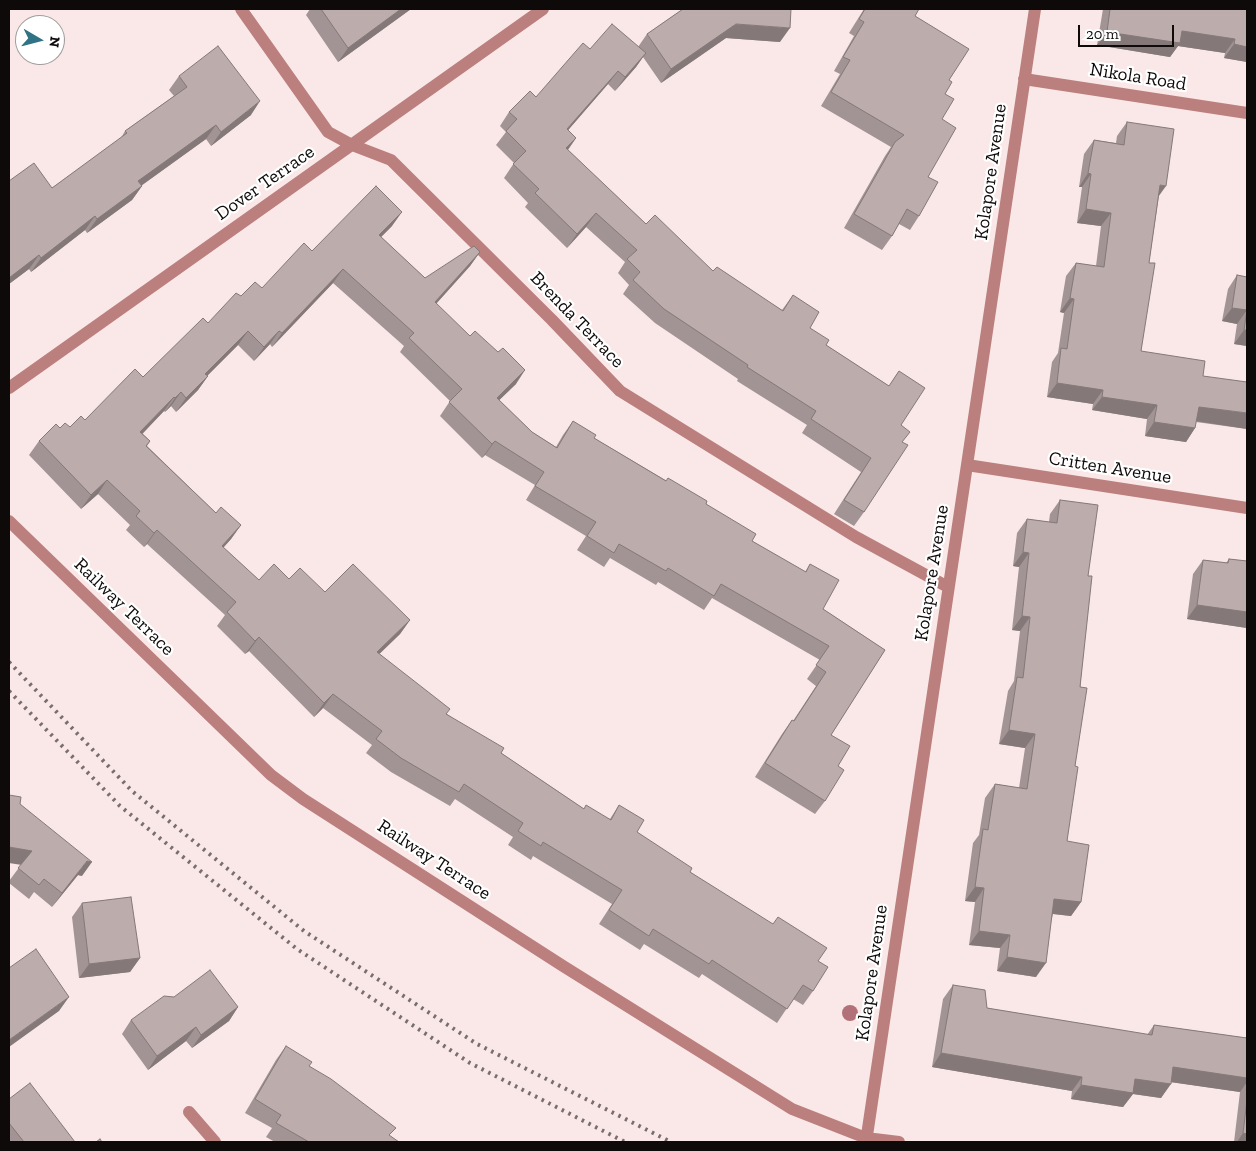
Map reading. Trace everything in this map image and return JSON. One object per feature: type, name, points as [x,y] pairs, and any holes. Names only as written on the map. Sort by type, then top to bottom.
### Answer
[{"type":"street","name":"Brenda Terrace","points":[[241,9],[328,132],[352,145],[391,160],[552,320],[620,391],[856,537],[948,588]]},
{"type":"street","name":"Dover Terrace","points":[[9,388],[543,9]]},
{"type":"street","name":"Kolapore Avenue","points":[[866,1140],[1035,9]]},
{"type":"street","name":"Nikola Road","points":[[1024,79],[1247,113]]},
{"type":"street","name":"Critten Avenue","points":[[968,465],[1247,508]]},
{"type":"street","name":"Railway Terrace","points":[[9,521],[271,775],[303,799],[563,966],[792,1109],[866,1140],[899,1142]]},
{"type":"street","points":[[189,1112],[215,1142]]},
{"type":"building","points":[[321,9],[401,9],[348,48]]},
{"type":"building","points":[[683,9],[791,9],[790,28],[736,24],[671,69],[647,34]]},
{"type":"building","points":[[865,9],[919,9],[915,16],[969,49],[949,80],[952,82],[945,94],[954,99],[942,119],[956,128],[928,177],[938,182],[919,216],[907,209],[892,236],[854,214],[895,142],[904,135],[831,92],[850,60],[843,57],[864,22],[859,19]]},
{"type":"building","points":[[1110,9],[1247,9],[1247,47],[1234,44],[1235,39],[1182,31],[1180,43],[1107,32]]},
{"type":"building","points":[[612,24],[646,53],[625,77],[618,71],[567,129],[576,138],[566,148],[646,224],[655,215],[713,271],[717,267],[783,311],[793,295],[819,312],[810,328],[829,340],[826,345],[889,386],[899,371],[925,388],[901,425],[910,432],[902,442],[908,445],[864,512],[844,500],[871,458],[811,419],[816,411],[747,367],[748,365],[664,309],[633,280],[640,272],[627,259],[637,250],[596,213],[577,234],[535,193],[539,189],[513,164],[526,151],[506,131],[517,119],[509,112],[530,91],[536,97],[583,43],[590,49]]},
{"type":"building","points":[[218,46],[260,101],[221,132],[216,125],[138,181],[142,186],[97,219],[95,216],[41,258],[39,255],[9,278],[9,181],[34,163],[52,188],[127,133],[125,131],[187,87],[179,76]]},
{"type":"building","points":[[1127,122],[1174,129],[1166,186],[1160,185],[1149,263],[1155,263],[1141,351],[1205,361],[1203,376],[1247,382],[1247,413],[1199,407],[1195,428],[1154,422],[1157,405],[1102,397],[1103,390],[1057,383],[1061,348],[1067,349],[1074,299],[1070,298],[1076,263],[1104,267],[1111,213],[1086,209],[1091,174],[1088,173],[1094,140],[1124,145]]},
{"type":"building","points":[[376,186],[402,212],[379,235],[425,278],[474,246],[480,252],[435,302],[470,336],[475,331],[498,352],[503,348],[525,370],[497,398],[532,432],[557,448],[573,421],[596,435],[594,438],[666,481],[668,478],[707,501],[706,504],[756,534],[752,541],[806,572],[810,564],[839,580],[823,609],[885,650],[831,735],[850,746],[838,766],[844,770],[825,801],[765,763],[792,720],[794,721],[826,672],[816,665],[829,646],[721,584],[714,596],[668,568],[666,571],[619,544],[614,553],[587,536],[596,522],[535,486],[544,472],[495,441],[492,444],[449,402],[462,389],[409,338],[414,333],[343,269],[282,333],[279,331],[264,347],[248,331],[205,374],[208,376],[186,398],[181,392],[174,397],[140,432],[150,441],[146,446],[216,513],[221,507],[241,525],[222,546],[259,580],[274,564],[289,579],[300,568],[325,592],[353,564],[410,620],[377,652],[450,709],[446,714],[504,748],[501,753],[584,809],[586,805],[611,820],[619,805],[644,820],[637,832],[692,868],[690,872],[773,924],[778,917],[827,948],[818,961],[828,967],[813,991],[803,985],[787,1009],[712,960],[709,964],[653,929],[649,936],[609,910],[622,890],[543,842],[541,846],[518,831],[523,823],[464,784],[459,792],[401,758],[376,739],[382,731],[333,694],[324,703],[259,637],[255,641],[227,612],[236,602],[157,530],[154,533],[136,516],[140,511],[107,480],[91,495],[39,441],[56,424],[60,428],[65,423],[70,427],[81,416],[85,420],[135,369],[143,377],[203,318],[208,323],[236,293],[241,296],[255,282],[262,288],[304,243],[312,251]]},
{"type":"building","points":[[1237,275],[1247,277],[1247,310],[1232,308]]},
{"type":"building","points":[[1247,310],[1247,330],[1244,330]]},
{"type":"building","points":[[1060,500],[1098,505],[1088,576],[1092,576],[1080,687],[1087,688],[1075,766],[1078,767],[1067,841],[1089,845],[1081,902],[1054,899],[1046,963],[1007,957],[1010,935],[979,931],[984,888],[975,887],[983,829],[988,830],[995,784],[1027,789],[1035,734],[1009,730],[1017,677],[1023,678],[1030,617],[1022,616],[1029,553],[1023,552],[1027,519],[1057,523]]},
{"type":"building","points":[[1229,559],[1247,561],[1247,612],[1197,605],[1203,560],[1228,563]]},
{"type":"building","points":[[9,795],[21,797],[20,804],[92,862],[87,861],[62,893],[44,879],[39,885],[18,868],[32,851],[9,847]]},
{"type":"building","points":[[131,897],[140,958],[89,964],[82,903]]},
{"type":"building","points":[[36,949],[69,997],[9,1040],[9,968]]},
{"type":"building","points":[[210,970],[238,1007],[201,1035],[196,1027],[157,1056],[131,1020],[164,996],[174,997]]},
{"type":"building","points":[[953,985],[985,990],[987,1008],[1152,1035],[1154,1025],[1247,1038],[1247,1078],[1173,1067],[1171,1084],[1135,1079],[1133,1093],[1081,1085],[1082,1077],[941,1053]]},
{"type":"building","points":[[286,1046],[312,1062],[309,1066],[331,1079],[396,1128],[389,1135],[399,1142],[309,1142],[276,1123],[281,1115],[255,1099]]},
{"type":"building","points":[[30,1083],[75,1142],[24,1142],[9,1123],[9,1099]]},
{"type":"building","points":[[1247,1100],[1247,1134],[1243,1133]]},
{"type":"railway","points":[[9,662],[132,791],[304,931],[477,1044],[671,1142]]},
{"type":"railway","points":[[9,691],[120,806],[297,949],[470,1063],[625,1142]]}]
